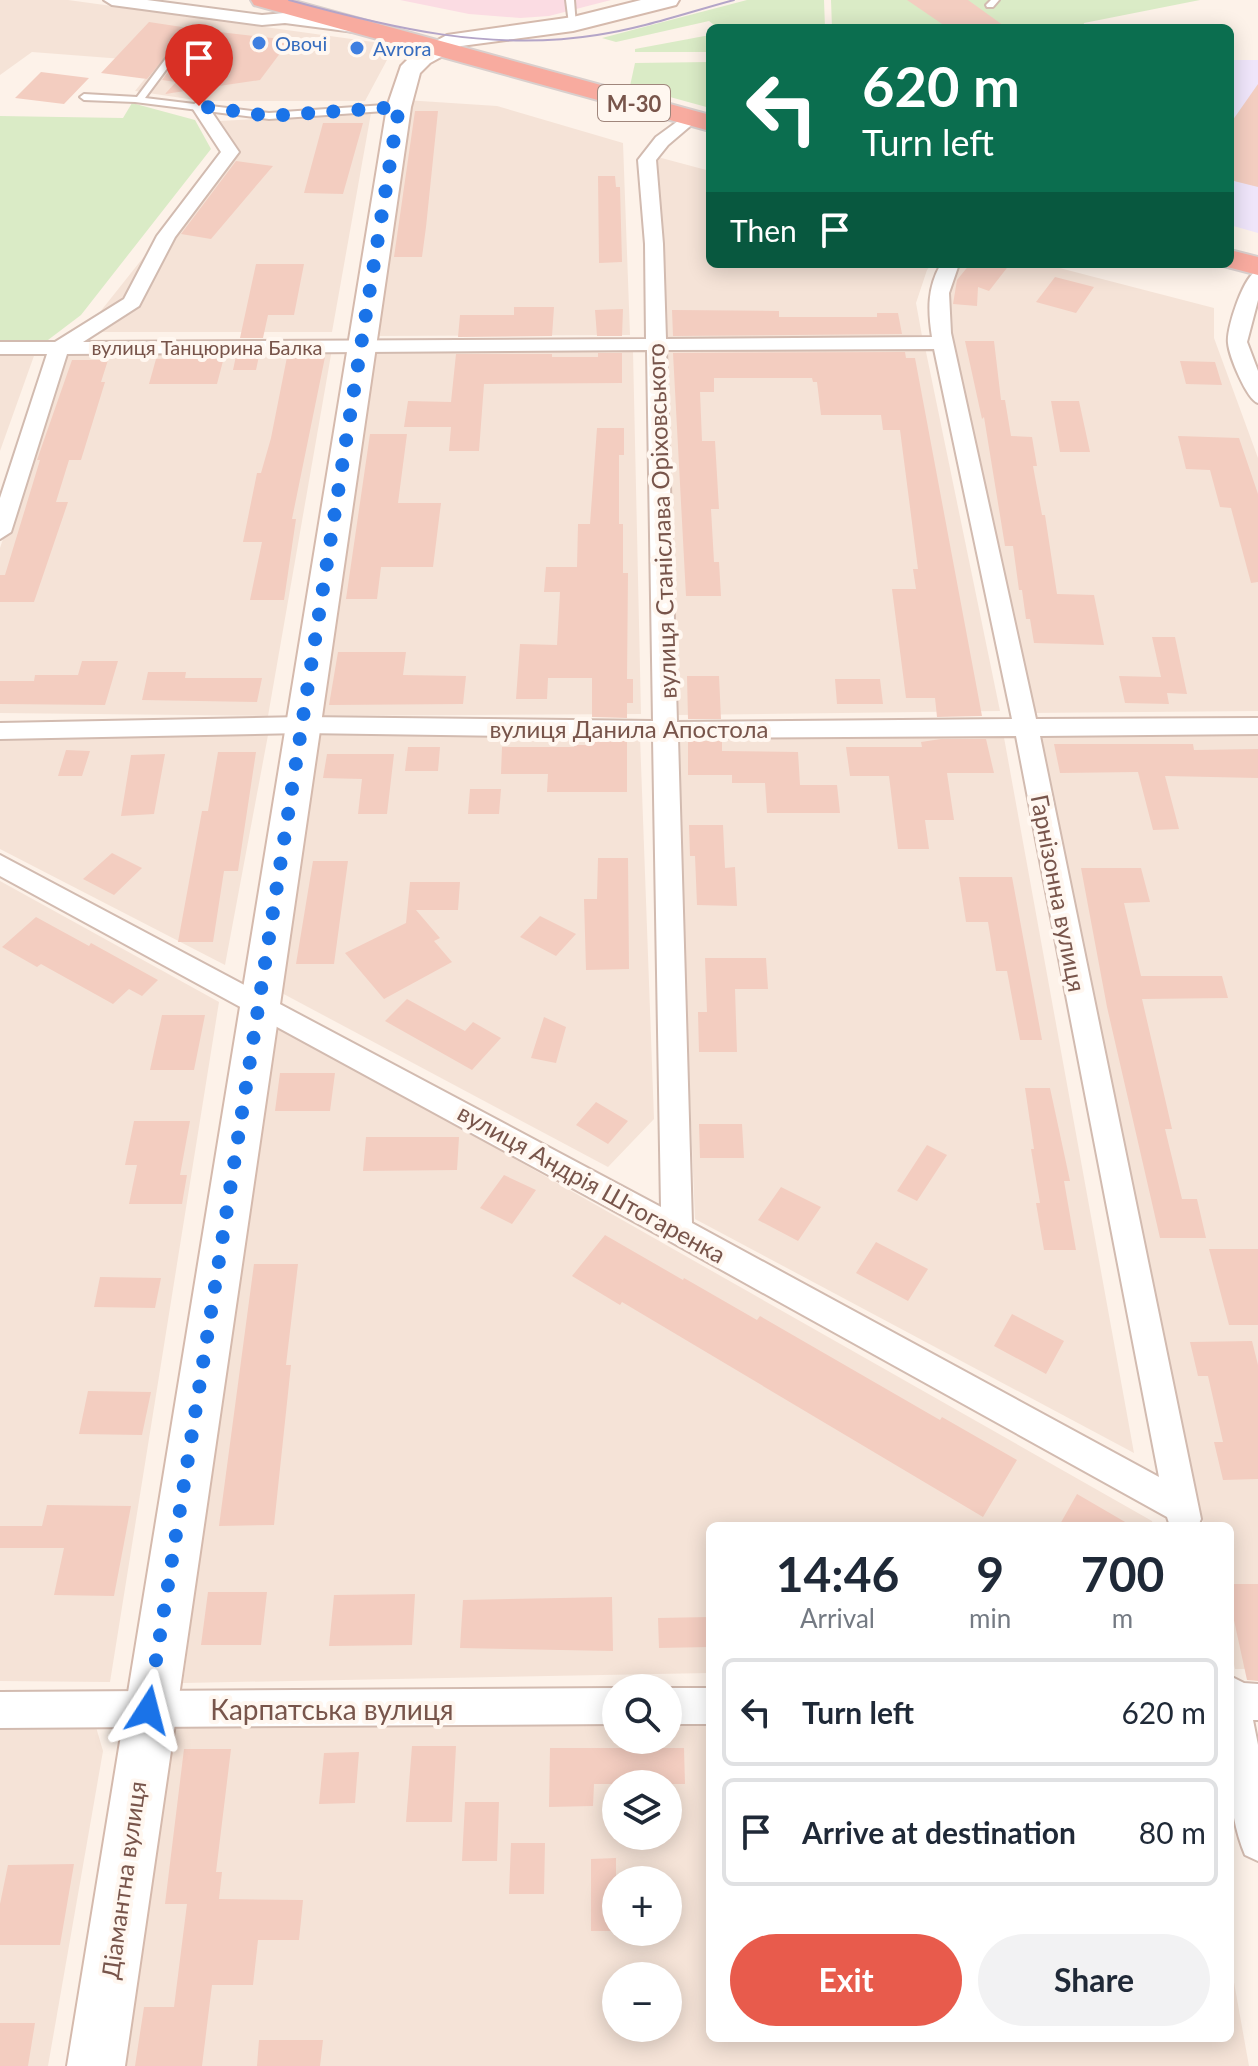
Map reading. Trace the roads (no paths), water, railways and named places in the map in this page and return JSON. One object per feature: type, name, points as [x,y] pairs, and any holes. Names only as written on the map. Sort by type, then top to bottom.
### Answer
[{"type":"highway","name":"М-30","points":[[263,0],[700,120]]},
{"type":"highway","name":"М-30","points":[[332,0],[464,36],[559,81]]},
{"type":"highway","points":[[1234,260],[1258,266]]},
{"type":"street","points":[[112,0],[262,20],[285,18],[359,27]]},
{"type":"street","name":"Діамантна вулиця","points":[[96,2066],[148,1710],[261,1004],[399,107],[409,71],[437,49],[464,36],[573,24],[668,0]]},
{"type":"street","points":[[0,532],[59,348],[132,302],[166,236],[230,152],[199,106]]},
{"type":"street","name":"вулиця Станіслава Оріховського","points":[[677,1230],[654,244],[647,160],[662,141],[700,120]]},
{"type":"street","name":"Гарнізонна вулиця","points":[[947,268],[936,306],[1026,727],[1183,1517]]},
{"type":"street","points":[[1258,276],[1245,308],[1237,342],[1258,397]]},
{"type":"street","name":"вулиця Танцюрина Балка","points":[[0,348],[656,347],[943,343]]},
{"type":"street","name":"вулиця Данила Апостола","points":[[0,731],[302,725],[667,730],[1258,726]]},
{"type":"street","name":"вулиця Андрія Штогаренка","points":[[0,864],[677,1230],[1183,1517]]},
{"type":"street","points":[[1238,1700],[1258,1842]]},
{"type":"street","name":"Карпатська вулиця","points":[[0,1710],[602,1706]]},
{"type":"street","points":[[682,1706],[706,1706]]},
{"type":"lane","points":[[570,0],[573,24]]},
{"type":"lane","points":[[139,100],[170,59]]},
{"type":"lane","points":[[84,97],[199,106],[269,116],[399,107]]},
{"type":"tram line","points":[[289,0],[403,28],[518,41],[558,40],[615,32],[734,0]]},
{"type":"place","name":"Овочі","points":[[259,43]]},
{"type":"place","name":"Avrora","points":[[357,48]]}]
